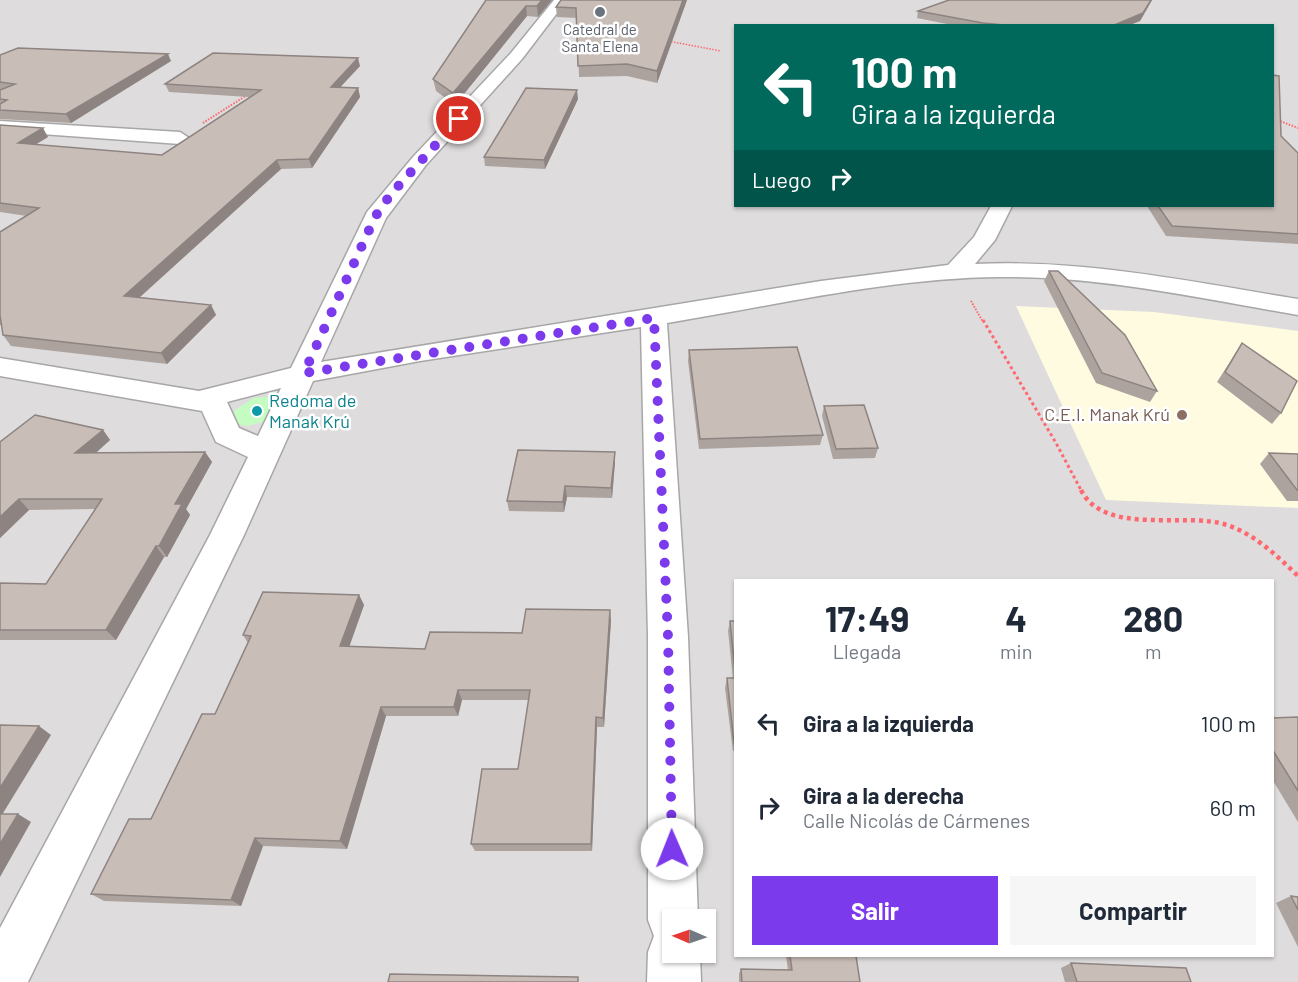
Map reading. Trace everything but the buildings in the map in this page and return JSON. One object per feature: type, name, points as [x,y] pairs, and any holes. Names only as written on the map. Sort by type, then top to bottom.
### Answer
[{"type":"street","points":[[0,982],[266,452],[375,217],[406,177],[539,32],[561,0]]},
{"type":"street","points":[[0,126],[180,138]]},
{"type":"street","points":[[954,273],[984,240],[1000,207]]},
{"type":"street","points":[[200,400],[304,373],[654,318],[818,288],[887,278],[1000,270],[1078,275],[1298,307]]},
{"type":"street","points":[[654,318],[668,637],[673,909]]},
{"type":"street","points":[[5,372],[200,400],[214,405],[227,435],[266,452]]},
{"type":"street","points":[[674,963],[674,982]]},
{"type":"path","points":[[658,40],[721,51]]},
{"type":"path","points":[[180,138],[248,95]]},
{"type":"path","points":[[1274,119],[1298,128]]},
{"type":"path","points":[[954,273],[1056,443],[1087,501],[1103,512],[1120,517],[1224,524],[1245,532],[1273,552],[1298,576]]},
{"type":"shaded area","points":[[0,0],[1298,0],[1298,982],[0,982]]},
{"type":"shaded area","name":"C.E.I. Manak Krú","points":[[1016,306],[1154,312],[1298,331],[1298,508],[1106,500]]},
{"type":"green space","name":"Redoma de Manak Krú","points":[[254,398],[276,399],[280,405],[270,420],[247,426],[237,424],[233,418],[235,410]]},
{"type":"place","name":"Catedral de Santa Elena","points":[[600,12]]},
{"type":"place","name":"Redoma de Manak Krú","points":[[257,411]]},
{"type":"place","name":"C.E.I. Manak Krú","points":[[1182,415]]},
{"type":"route","points":[[459,119],[391,194],[375,217],[304,373],[654,318],[668,637],[672,849]]}]
